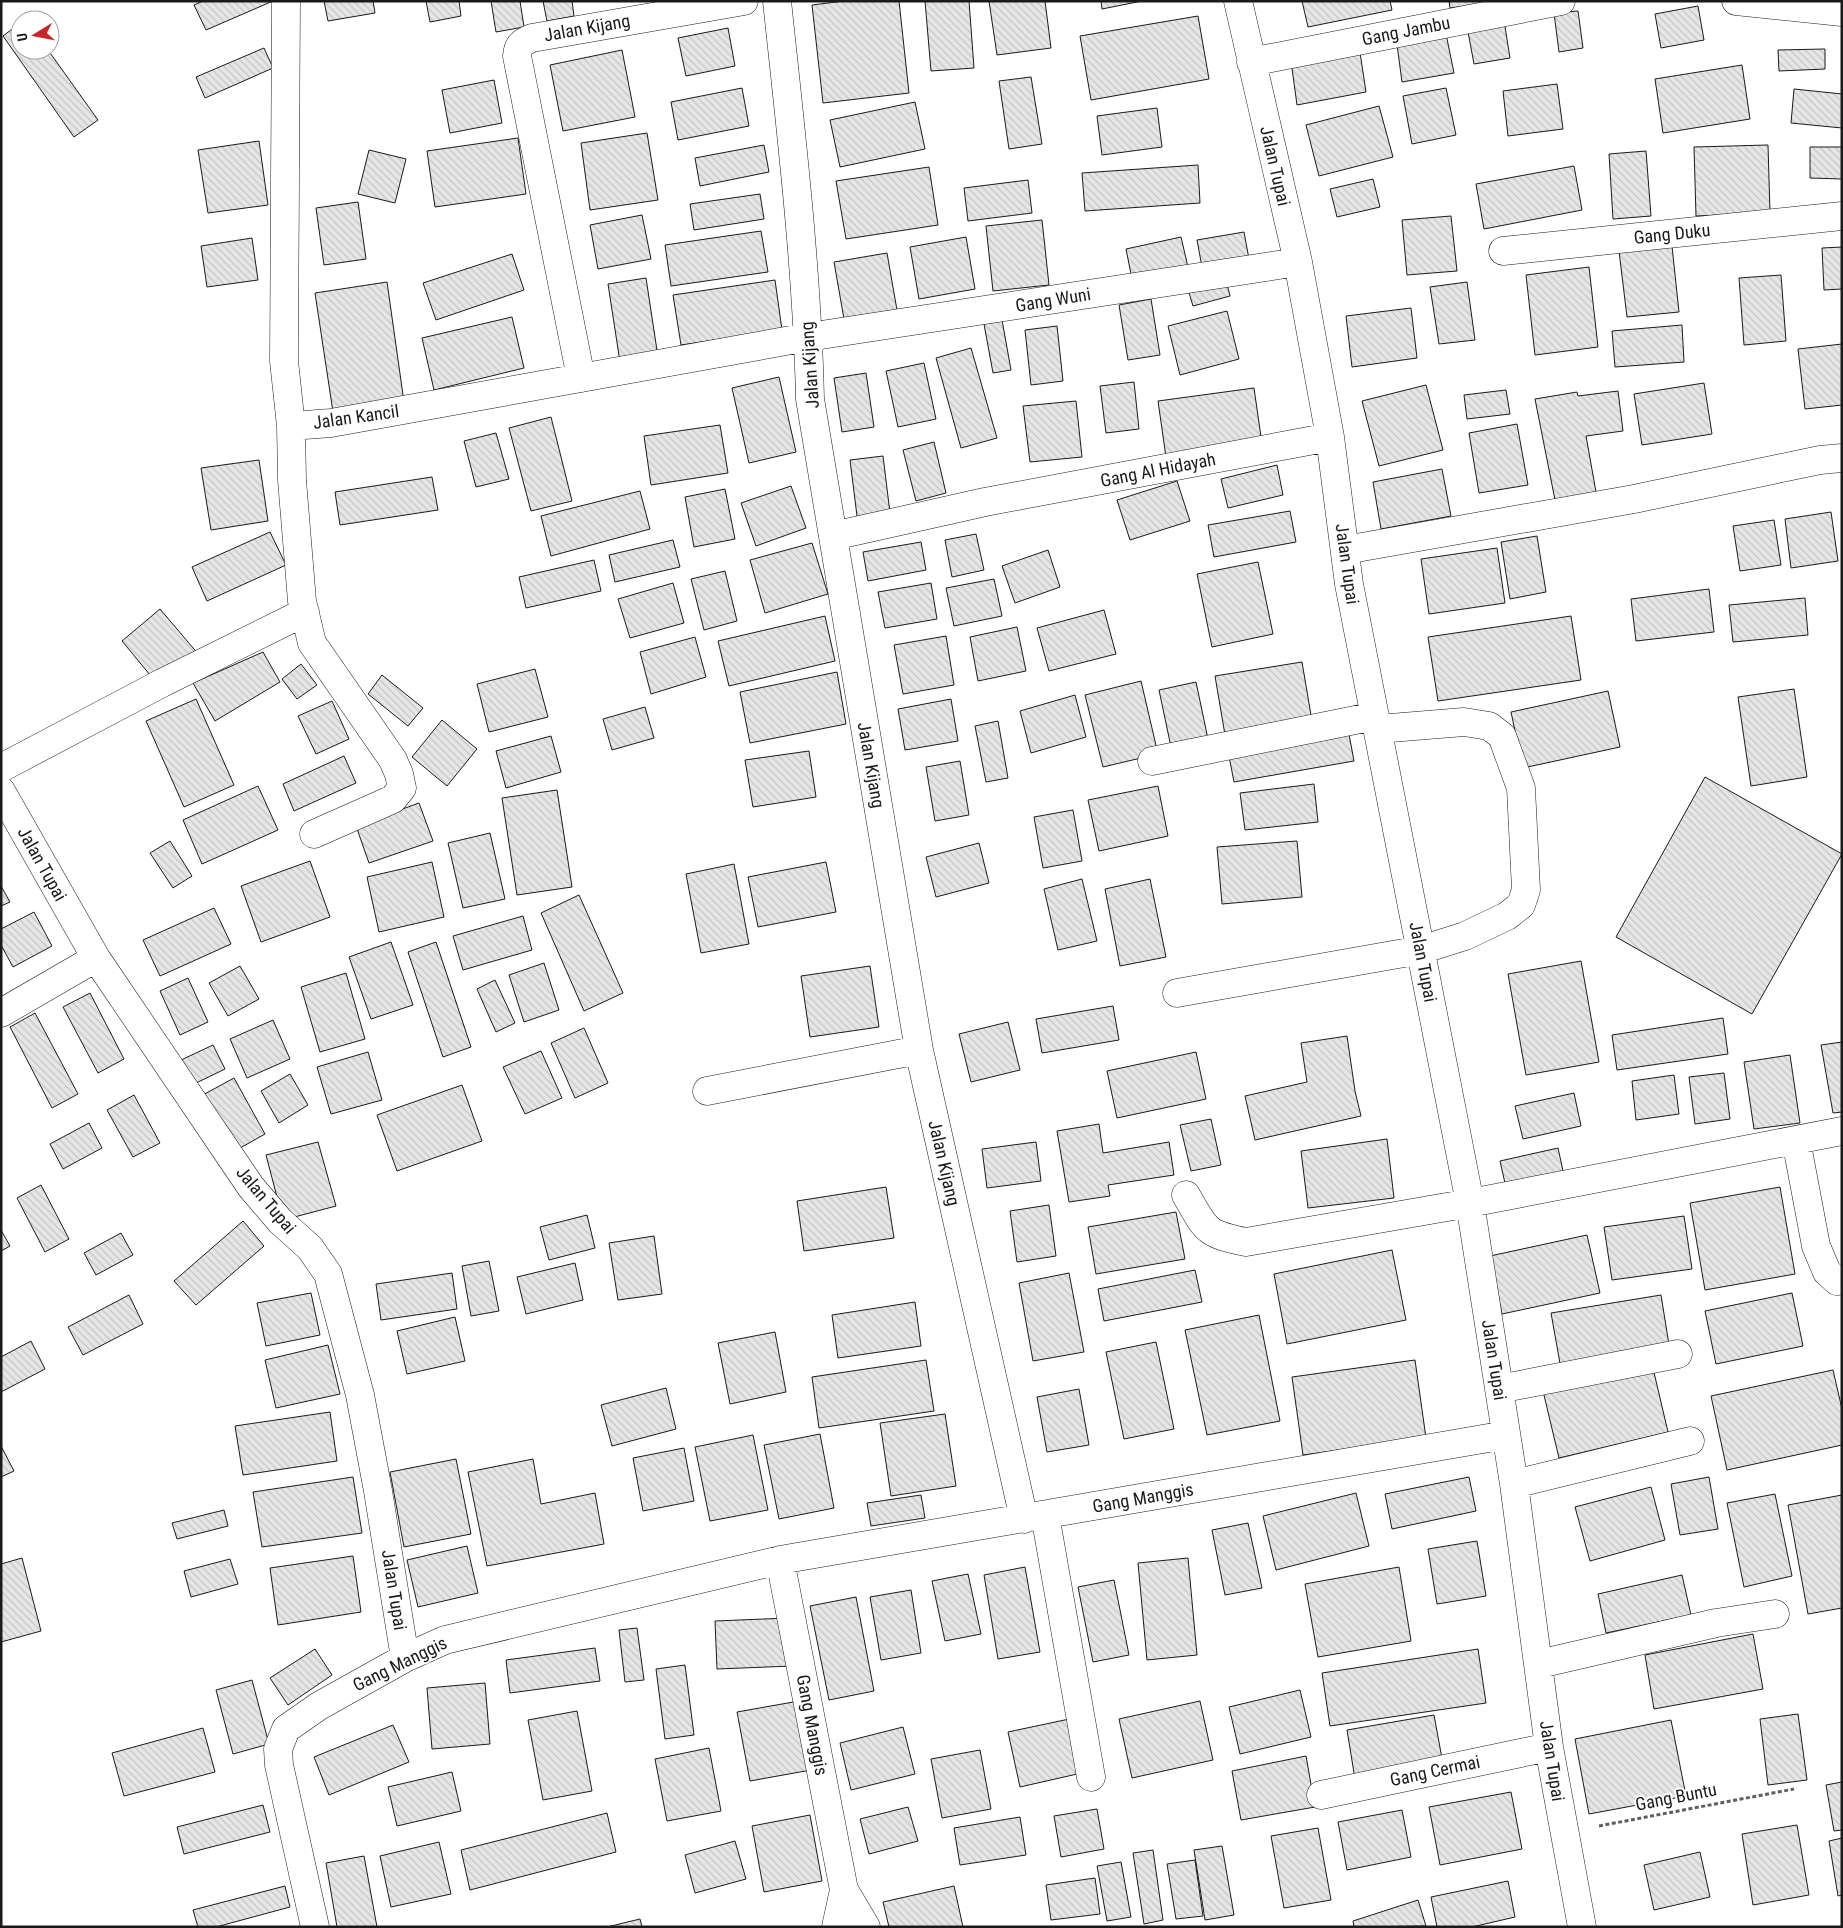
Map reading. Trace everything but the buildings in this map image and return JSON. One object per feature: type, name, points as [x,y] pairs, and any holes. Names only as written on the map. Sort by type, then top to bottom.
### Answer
[{"type":"street","name":"Jalan Kancil","points":[[286,1],[284,361],[291,426],[331,423],[808,337]]},
{"type":"street","name":"Jalan Kijang","points":[[581,378],[517,56],[518,49],[521,43],[532,38],[744,1]]},
{"type":"street","name":"Jalan Kijang","points":[[777,1],[794,164],[808,337],[810,399],[919,1050],[1034,1517],[1091,1777]]},
{"type":"street","name":"Jalan Tupai","points":[[1238,1],[1298,262],[1330,437],[1349,584],[1470,1203],[1514,1484],[1549,1747],[1582,1927]]},
{"type":"street","name":"Gang Jambu","points":[[1251,62],[1561,1]]},
{"type":"street","points":[[1736,1],[1842,12]]},
{"type":"street","name":"Gang Duku","points":[[1503,251],[1842,216]]},
{"type":"street","name":"Gang Wuni","points":[[808,337],[1298,262]]},
{"type":"street","points":[[291,426],[292,480],[302,601],[312,643],[393,760],[402,788],[393,798],[382,804],[314,834]]},
{"type":"street","name":"Gang Al Hidayah","points":[[833,536],[986,502],[1330,437]]},
{"type":"street","points":[[1345,550],[1634,499],[1820,460],[1842,458]]},
{"type":"street","points":[[1,768],[162,683],[305,612]]},
{"type":"street","points":[[1152,761],[1376,722],[1464,722],[1489,726],[1502,736],[1521,788],[1526,890],[1520,905],[1507,916],[1466,936],[1421,950],[1177,992]]},
{"type":"street","name":"Jalan Tupai","points":[[1,790],[96,958],[251,1187],[280,1221],[310,1248],[328,1274],[360,1395],[378,1491],[405,1658]]},
{"type":"street","points":[[1,1013],[96,958]]},
{"type":"street","points":[[707,1092],[919,1050]]},
{"type":"street","points":[[1186,1195],[1208,1230],[1220,1237],[1246,1242],[1470,1203],[1842,1131]]},
{"type":"street","points":[[1796,1140],[1816,1246],[1827,1272],[1837,1280],[1842,1280]]},
{"type":"street","points":[[1499,1389],[1678,1354]]},
{"type":"street","name":"Gang Manggis","points":[[315,1927],[279,1765],[278,1749],[286,1729],[320,1706],[405,1658],[445,1640],[780,1560],[1506,1435]]},
{"type":"street","points":[[1514,1484],[1690,1440]]},
{"type":"street","name":"Gang Manggis","points":[[780,1560],[844,1890],[866,1927]]},
{"type":"street","points":[[1539,1664],[1716,1623],[1775,1614]]},
{"type":"street","name":"Gang Cermai","points":[[1321,1795],[1549,1747]]},
{"type":"street","name":"Gang Manggis","points":[[836,1927],[844,1890]]},
{"type":"path","name":"Gang Buntu","points":[[1564,1833],[1794,1789]]}]
